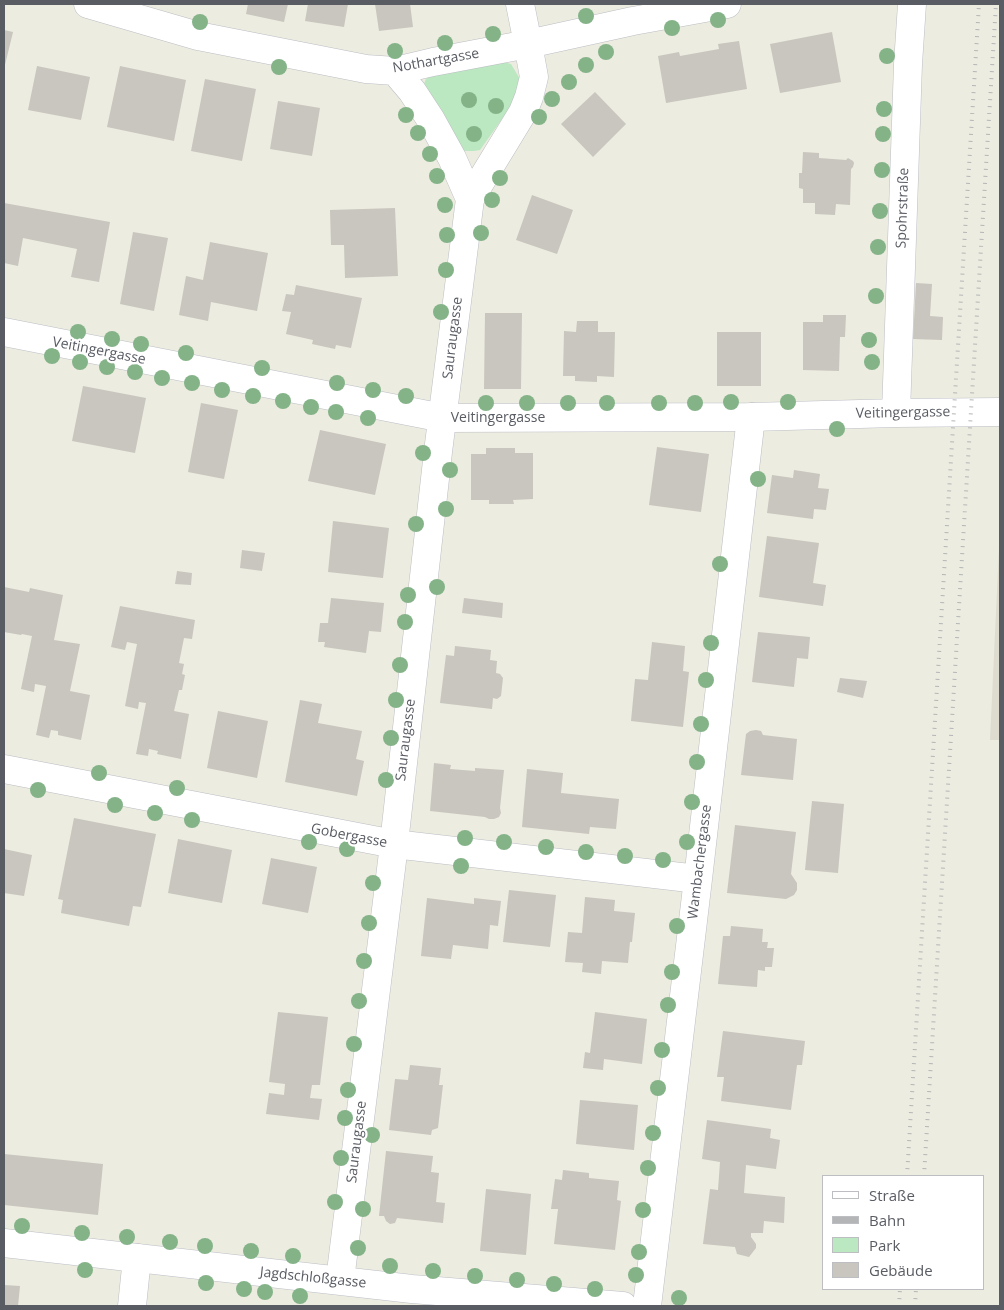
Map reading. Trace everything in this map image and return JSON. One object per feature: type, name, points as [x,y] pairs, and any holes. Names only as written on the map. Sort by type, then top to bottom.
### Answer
[{"type":"street","name":"Nothartgasse","points":[[88,4],[198,36],[366,69],[395,71],[633,21],[727,4]]},
{"type":"street","name":"Sauraugasse","points":[[340,1280],[394,844],[470,199],[523,112],[534,77],[520,4]]},
{"type":"street","name":"Spohrstraße","points":[[896,413],[908,64],[912,4]]},
{"type":"street","points":[[395,71],[412,91],[431,120],[452,158],[470,199]]},
{"type":"street","name":"Veitingergasse","points":[[4,332],[443,418],[751,417],[1000,412]]},
{"type":"street","name":"Wambachergasse","points":[[647,1306],[751,417]]},
{"type":"street","name":"Gobergasse","points":[[4,769],[394,844],[698,879]]},
{"type":"street","name":"Jagdschloßgasse","points":[[4,1243],[412,1289],[623,1306]]},
{"type":"street","points":[[132,1306],[136,1258]]},
{"type":"shaded area","points":[[1000,527],[1000,740],[990,740]]},
{"type":"green space","points":[[499,61],[511,64],[520,79],[519,95],[480,150],[465,151],[460,148],[423,86],[426,79],[434,72]]},
{"type":"building","points":[[248,4],[288,4],[284,22],[246,14]]},
{"type":"building","points":[[308,4],[348,4],[344,27],[305,21]]},
{"type":"building","points":[[375,4],[410,4],[413,27],[379,31]]},
{"type":"building","points":[[4,30],[13,32],[4,69]]},
{"type":"building","points":[[832,32],[841,82],[780,93],[770,44]]},
{"type":"building","points":[[739,41],[747,89],[666,103],[658,56],[679,52],[680,56],[719,49],[718,44]]},
{"type":"building","points":[[37,66],[90,77],[81,120],[28,110]]},
{"type":"building","points":[[120,66],[186,80],[174,141],[107,127]]},
{"type":"building","points":[[205,79],[256,89],[242,161],[191,151]]},
{"type":"building","points":[[595,92],[626,124],[593,157],[561,124]]},
{"type":"building","points":[[278,101],[320,108],[312,156],[270,149]]},
{"type":"building","points":[[803,152],[819,153],[819,158],[846,160],[848,158],[853,161],[850,205],[836,204],[835,215],[815,214],[815,203],[803,203],[803,189],[799,188],[799,173],[802,173]]},
{"type":"building","points":[[532,195],[573,210],[557,254],[516,240]]},
{"type":"building","points":[[4,203],[110,222],[99,282],[71,277],[77,249],[23,238],[18,266],[4,263]]},
{"type":"building","points":[[395,208],[398,276],[345,278],[344,245],[331,245],[330,210]]},
{"type":"building","points":[[133,232],[168,238],[154,311],[120,304]]},
{"type":"building","points":[[210,242],[268,253],[257,311],[211,302],[208,321],[179,315],[186,276],[203,280]]},
{"type":"building","points":[[916,283],[932,284],[930,316],[943,317],[942,340],[913,339]]},
{"type":"building","points":[[296,285],[362,298],[351,348],[336,345],[335,349],[312,344],[313,340],[286,334],[291,312],[282,311],[286,294],[294,295]]},
{"type":"building","points":[[485,313],[522,313],[521,389],[484,389]]},
{"type":"building","points":[[823,315],[846,315],[845,337],[840,337],[839,371],[803,370],[803,322],[823,322]]},
{"type":"building","points":[[577,321],[598,321],[598,332],[615,332],[614,377],[597,376],[597,382],[575,381],[575,376],[563,376],[564,331],[576,332]]},
{"type":"building","points":[[717,332],[761,332],[761,386],[717,386]]},
{"type":"building","points":[[83,386],[146,398],[135,453],[72,441]]},
{"type":"building","points":[[201,403],[238,410],[224,479],[188,472]]},
{"type":"building","points":[[320,430],[386,444],[375,495],[308,481]]},
{"type":"building","points":[[657,447],[709,454],[701,512],[649,505]]},
{"type":"building","points":[[486,448],[515,448],[515,453],[533,453],[533,499],[513,500],[514,504],[489,504],[489,500],[471,500],[471,454],[486,454]]},
{"type":"building","points":[[794,470],[820,474],[818,488],[829,489],[826,510],[814,509],[813,519],[767,513],[772,475],[793,478]]},
{"type":"building","points":[[333,521],[389,528],[383,578],[328,572]]},
{"type":"building","points":[[767,536],[819,543],[813,583],[826,585],[823,606],[759,597]]},
{"type":"building","points":[[242,550],[265,553],[262,571],[240,568]]},
{"type":"building","points":[[177,571],[192,573],[191,585],[175,584]]},
{"type":"building","points":[[4,587],[29,592],[30,588],[63,595],[54,640],[80,644],[70,691],[90,695],[81,740],[58,735],[58,731],[51,730],[49,738],[36,735],[46,686],[35,684],[34,692],[21,689],[32,636],[4,632]]},
{"type":"building","points":[[331,598],[384,603],[381,632],[369,631],[366,653],[324,647],[325,642],[318,642],[320,623],[328,623]]},
{"type":"building","points":[[464,598],[503,603],[502,618],[462,613]]},
{"type":"building","points":[[120,606],[195,620],[192,639],[184,638],[179,663],[184,664],[182,674],[185,675],[182,690],[179,690],[174,711],[189,714],[181,759],[157,754],[158,751],[149,749],[148,756],[136,754],[146,703],[139,702],[138,709],[125,706],[137,644],[127,642],[125,650],[111,647]]},
{"type":"building","points":[[758,632],[810,637],[808,659],[797,658],[794,687],[752,682]]},
{"type":"building","points":[[652,642],[685,646],[683,671],[689,672],[683,727],[631,721],[635,679],[648,680]]},
{"type":"building","points":[[455,646],[491,650],[490,660],[497,661],[496,673],[500,674],[503,678],[501,696],[497,699],[493,698],[492,709],[440,703],[446,655],[454,656]]},
{"type":"building","points":[[840,678],[867,681],[863,698],[837,692]]},
{"type":"building","points":[[300,700],[322,704],[318,723],[362,731],[356,759],[364,761],[357,796],[285,782]]},
{"type":"building","points":[[218,711],[268,721],[257,778],[207,768]]},
{"type":"building","points":[[756,730],[761,731],[763,735],[797,739],[793,780],[741,775],[746,734]]},
{"type":"building","points":[[434,763],[451,765],[450,769],[475,771],[475,768],[504,770],[501,813],[499,817],[489,819],[430,811]]},
{"type":"building","points":[[527,769],[563,773],[561,793],[619,799],[616,829],[590,827],[589,834],[522,827]]},
{"type":"building","points":[[812,801],[844,804],[838,873],[805,870]]},
{"type":"building","points":[[74,818],[156,834],[141,907],[133,906],[129,926],[61,913],[63,900],[58,899]]},
{"type":"building","points":[[735,825],[796,832],[791,874],[797,883],[797,890],[794,895],[786,899],[727,893]]},
{"type":"building","points":[[178,839],[232,850],[222,903],[168,893]]},
{"type":"building","points":[[4,849],[32,855],[24,896],[4,893]]},
{"type":"building","points":[[271,858],[317,867],[308,913],[262,904]]},
{"type":"building","points":[[509,890],[556,895],[550,947],[503,942]]},
{"type":"building","points":[[585,897],[615,900],[614,911],[635,913],[628,963],[602,961],[601,974],[582,972],[583,963],[565,962],[568,932],[582,933]]},
{"type":"building","points":[[427,898],[474,904],[474,898],[501,901],[498,926],[490,925],[488,949],[453,945],[451,959],[421,956]]},
{"type":"building","points":[[731,926],[763,929],[762,942],[768,942],[767,948],[774,948],[772,967],[765,967],[765,971],[758,970],[757,987],[718,984],[723,936],[730,936]]},
{"type":"building","points":[[278,1012],[328,1017],[320,1085],[312,1085],[310,1098],[322,1099],[319,1120],[266,1114],[269,1093],[284,1095],[285,1084],[269,1082]]},
{"type":"building","points":[[595,1012],[647,1019],[642,1064],[604,1059],[603,1070],[583,1068],[585,1052],[590,1053]]},
{"type":"building","points":[[723,1031],[805,1041],[802,1065],[797,1065],[791,1110],[721,1101],[724,1077],[717,1077]]},
{"type":"building","points":[[410,1065],[441,1068],[439,1085],[443,1085],[438,1128],[432,1130],[431,1135],[389,1130],[395,1079],[408,1080]]},
{"type":"building","points":[[580,1100],[638,1105],[634,1150],[576,1144]]},
{"type":"building","points":[[707,1120],[771,1129],[770,1138],[780,1140],[776,1169],[746,1165],[744,1193],[785,1197],[784,1223],[764,1221],[763,1233],[751,1233],[756,1248],[749,1257],[737,1254],[735,1247],[703,1244],[710,1189],[718,1190],[720,1162],[702,1159]]},
{"type":"building","points":[[386,1151],[433,1156],[431,1172],[439,1173],[436,1202],[445,1203],[443,1223],[397,1218],[395,1223],[390,1224],[384,1216],[379,1216]]},
{"type":"building","points":[[4,1154],[103,1164],[98,1215],[4,1205]]},
{"type":"building","points":[[563,1170],[589,1173],[589,1178],[619,1181],[617,1200],[621,1201],[615,1250],[554,1244],[558,1209],[551,1209],[555,1179],[562,1180]]},
{"type":"building","points":[[486,1189],[531,1194],[526,1255],[480,1251]]},
{"type":"building","points":[[4,1285],[20,1286],[18,1306],[4,1306]]},
{"type":"railway","points":[[907,1175],[979,4]]},
{"type":"railway","points":[[924,1175],[996,4]]},
{"type":"railway","points":[[899,1306],[900,1290]]},
{"type":"railway","points":[[915,1306],[916,1290]]}]
